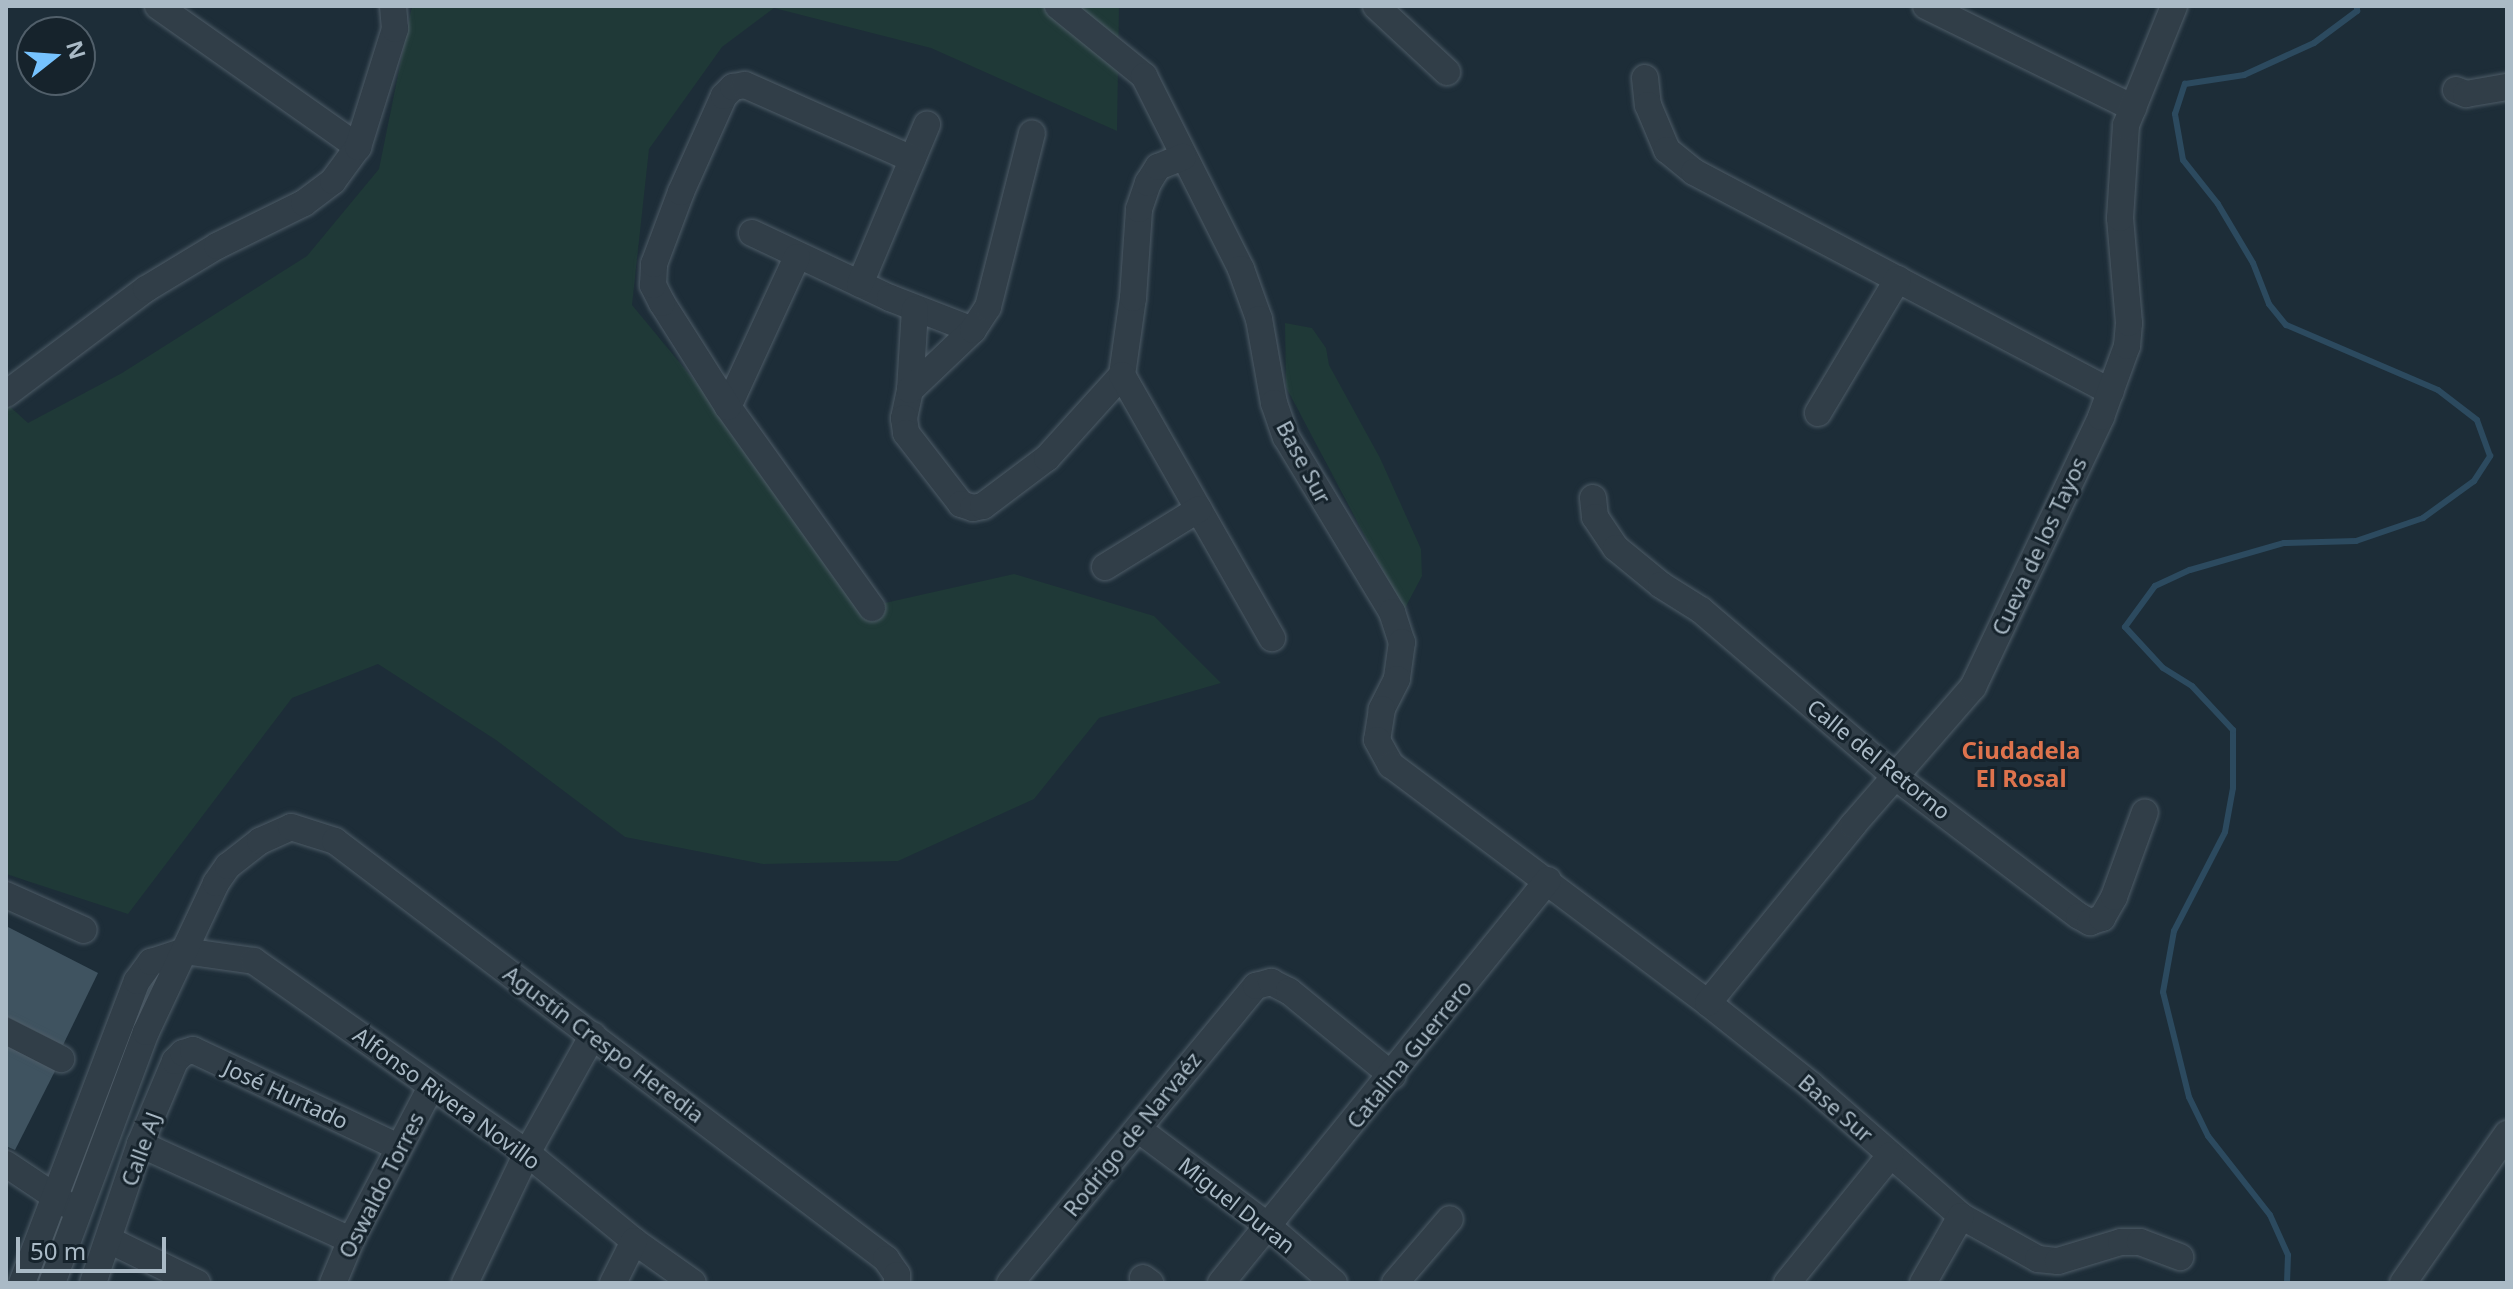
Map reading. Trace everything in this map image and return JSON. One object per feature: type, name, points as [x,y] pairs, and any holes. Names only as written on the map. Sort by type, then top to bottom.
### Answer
[{"type":"street","points":[[158,6],[358,147]]},
{"type":"street","points":[[6,394],[146,289],[217,246],[304,203],[333,181],[358,147],[395,29],[393,6]]},
{"type":"street","name":"Base Sur","points":[[1058,6],[1144,76],[1245,282],[1259,319],[1274,403],[1286,437],[1392,612],[1402,642],[1397,679],[1382,709],[1377,740],[1391,765],[1708,1003],[1811,1085],[1961,1216],[2038,1259],[2058,1261],[2130,1242],[2163,1249],[2180,1257]]},
{"type":"street","points":[[1376,6],[1447,72]]},
{"type":"street","points":[[1926,6],[2133,108]]},
{"type":"street","name":"Cueva de los Tayos","points":[[1708,1003],[1853,825],[1973,687],[2111,392],[2127,346],[2129,323],[2120,218],[2126,125],[2174,6]]},
{"type":"street","points":[[1645,78],[1648,105],[1667,150],[1694,172],[2111,392]]},
{"type":"street","points":[[872,608],[728,407],[653,285],[654,264],[724,96],[733,87],[745,85],[912,159]]},
{"type":"street","points":[[2456,90],[2466,94],[2507,87]]},
{"type":"street","points":[[860,284],[927,125]]},
{"type":"street","points":[[910,390],[973,330],[988,307],[1032,133]]},
{"type":"street","points":[[915,309],[910,390],[904,418],[906,433],[961,504],[973,508],[983,506],[1047,458],[1122,375],[1133,298],[1139,209],[1158,167],[1183,157]]},
{"type":"street","points":[[752,233],[797,257],[915,309],[973,330]]},
{"type":"street","points":[[728,407],[797,257]]},
{"type":"street","points":[[1818,413],[1898,279]]},
{"type":"street","points":[[1122,375],[1272,638]]},
{"type":"street","name":"Calle del Retorno","points":[[1593,498],[1595,517],[1616,548],[1661,585],[1701,610],[1897,778],[2090,922],[2102,918],[2114,897],[2145,812]]},
{"type":"street","points":[[1105,567],[1199,509]]},
{"type":"street","name":"Agustín Crespo Heredia","points":[[184,951],[228,866],[260,841],[291,827],[335,841],[886,1259],[897,1275],[897,1283]]},
{"type":"street","name":"Catalina Guerrero","points":[[1221,1283],[1393,1076],[1548,880]]},
{"type":"street","points":[[6,895],[84,930]]},
{"type":"street","points":[[22,1283],[137,981],[151,962],[184,951]]},
{"type":"street","points":[[52,1283],[146,1032],[184,951]]},
{"type":"street","name":"Alfonso Rivera Novillo","points":[[184,951],[254,961],[527,1153],[634,1241],[693,1283]]},
{"type":"street","name":"Rodrigo de Narvaéz","points":[[1010,1283],[1256,986],[1271,982],[1289,991],[1393,1076]]},
{"type":"street","points":[[6,1031],[61,1059]]},
{"type":"street","points":[[465,1283],[527,1153],[593,1035]]},
{"type":"street","name":"José Hurtado","points":[[175,1061],[193,1050],[398,1147]]},
{"type":"street","name":"Calle AJ","points":[[93,1283],[140,1144],[175,1061]]},
{"type":"street","name":"Oswaldo Torres","points":[[333,1283],[351,1240],[431,1087]]},
{"type":"street","name":"Miguel Duran","points":[[1138,1129],[1268,1226],[1334,1283]]},
{"type":"street","points":[[2403,1283],[2507,1134]]},
{"type":"street","points":[[140,1144],[351,1240]]},
{"type":"street","points":[[1787,1283],[1890,1156]]},
{"type":"street","points":[[6,1164],[56,1194],[77,1215]]},
{"type":"street","points":[[1923,1283],[1961,1216]]},
{"type":"street","points":[[1395,1283],[1450,1219]]},
{"type":"street","points":[[109,1240],[197,1283]]},
{"type":"street","points":[[613,1283],[634,1241]]},
{"type":"green space","points":[[412,6],[1119,6],[1117,131],[931,48],[774,8],[722,47],[649,149],[632,305],[747,444],[867,607],[1014,574],[1154,616],[1221,683],[1099,718],[1034,799],[898,861],[763,864],[625,837],[496,740],[378,664],[292,698],[128,914],[6,874],[6,403],[28,423],[122,373],[307,256],[379,169]]},
{"type":"green space","points":[[1285,323],[1312,328],[1326,348],[1329,365],[1380,458],[1421,549],[1422,576],[1404,610],[1286,387]]},
{"type":"building","points":[[6,926],[98,973],[63,1045],[6,1016]]},
{"type":"building","points":[[6,1045],[56,1069],[15,1150],[6,1146]]},
{"type":"waterway","points":[[2287,1283],[2288,1255],[2270,1215],[2208,1136],[2189,1097],[2163,992],[2174,931],[2225,832],[2233,788],[2233,730],[2192,686],[2163,668],[2125,627],[2155,586],[2190,570],[2284,543],[2356,541],[2423,518],[2474,481],[2490,456],[2477,420],[2438,390],[2286,325],[2269,304],[2253,263],[2218,204],[2183,160],[2175,114],[2185,84],[2244,75],[2314,43],[2357,11],[2357,6]]},
{"type":"district","name":"Ciudadela El Rosal","points":[[2021,764]]}]
